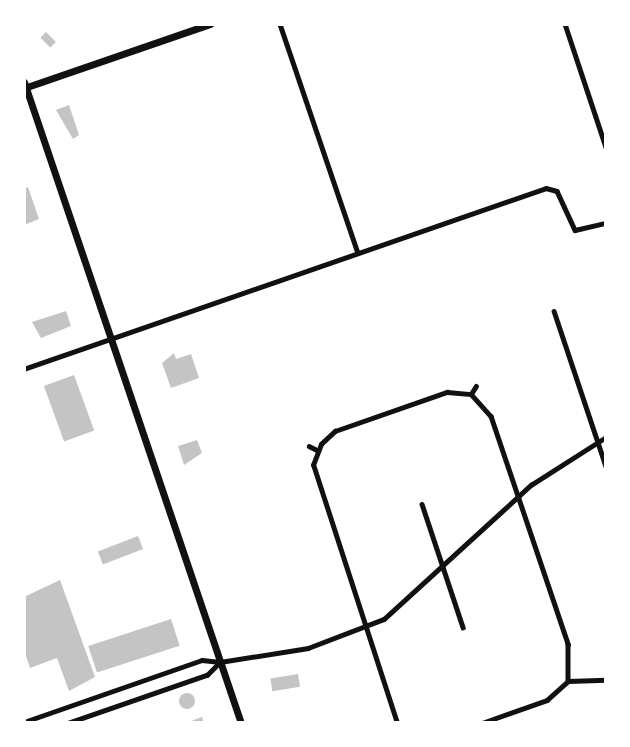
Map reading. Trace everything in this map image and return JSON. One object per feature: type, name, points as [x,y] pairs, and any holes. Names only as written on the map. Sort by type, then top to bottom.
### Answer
[{"type":"main road","points":[[210,24],[25,86],[241,723]]},
{"type":"street","points":[[280,24],[358,253]]},
{"type":"street","points":[[565,24],[606,147]]},
{"type":"street","points":[[24,369],[358,253],[555,188],[575,230],[606,223]]},
{"type":"street","points":[[554,311],[606,466]]},
{"type":"street","points":[[471,394],[476,386]]},
{"type":"street","points":[[397,723],[316,483],[317,450],[330,434],[439,394],[471,394],[491,416],[570,652],[568,681]]},
{"type":"street","points":[[24,722],[202,660],[220,662],[308,648],[364,629],[400,608],[444,569],[518,496],[606,437]]},
{"type":"street","points":[[309,446],[317,450]]},
{"type":"street","points":[[422,504],[464,627]]},
{"type":"street","points":[[68,723],[207,675],[220,662]]},
{"type":"street","points":[[482,723],[547,700],[568,681],[606,680]]},
{"type":"building","points":[[46,32],[56,42],[50,48],[40,38]]},
{"type":"building","points":[[69,105],[79,135],[73,139],[56,110]]},
{"type":"building","points":[[28,187],[39,219],[24,225],[24,188]]},
{"type":"building","points":[[66,311],[71,326],[41,338],[32,322]]},
{"type":"building","points":[[174,353],[176,359],[191,354],[199,378],[171,388],[162,363]]},
{"type":"building","points":[[74,375],[94,430],[64,441],[44,386]]},
{"type":"building","points":[[197,440],[202,453],[184,465],[178,446]]},
{"type":"building","points":[[138,536],[143,549],[103,564],[98,551]]},
{"type":"building","points":[[60,580],[95,677],[69,691],[57,658],[30,668],[24,650],[24,597]]},
{"type":"building","points":[[171,619],[180,646],[97,673],[88,646]]},
{"type":"building","points":[[298,674],[300,687],[272,691],[270,678]]},
{"type":"building","points":[[184,693],[190,693],[195,701],[193,707],[184,709],[179,704],[179,698]]},
{"type":"building","points":[[202,717],[204,723],[186,723]]}]
